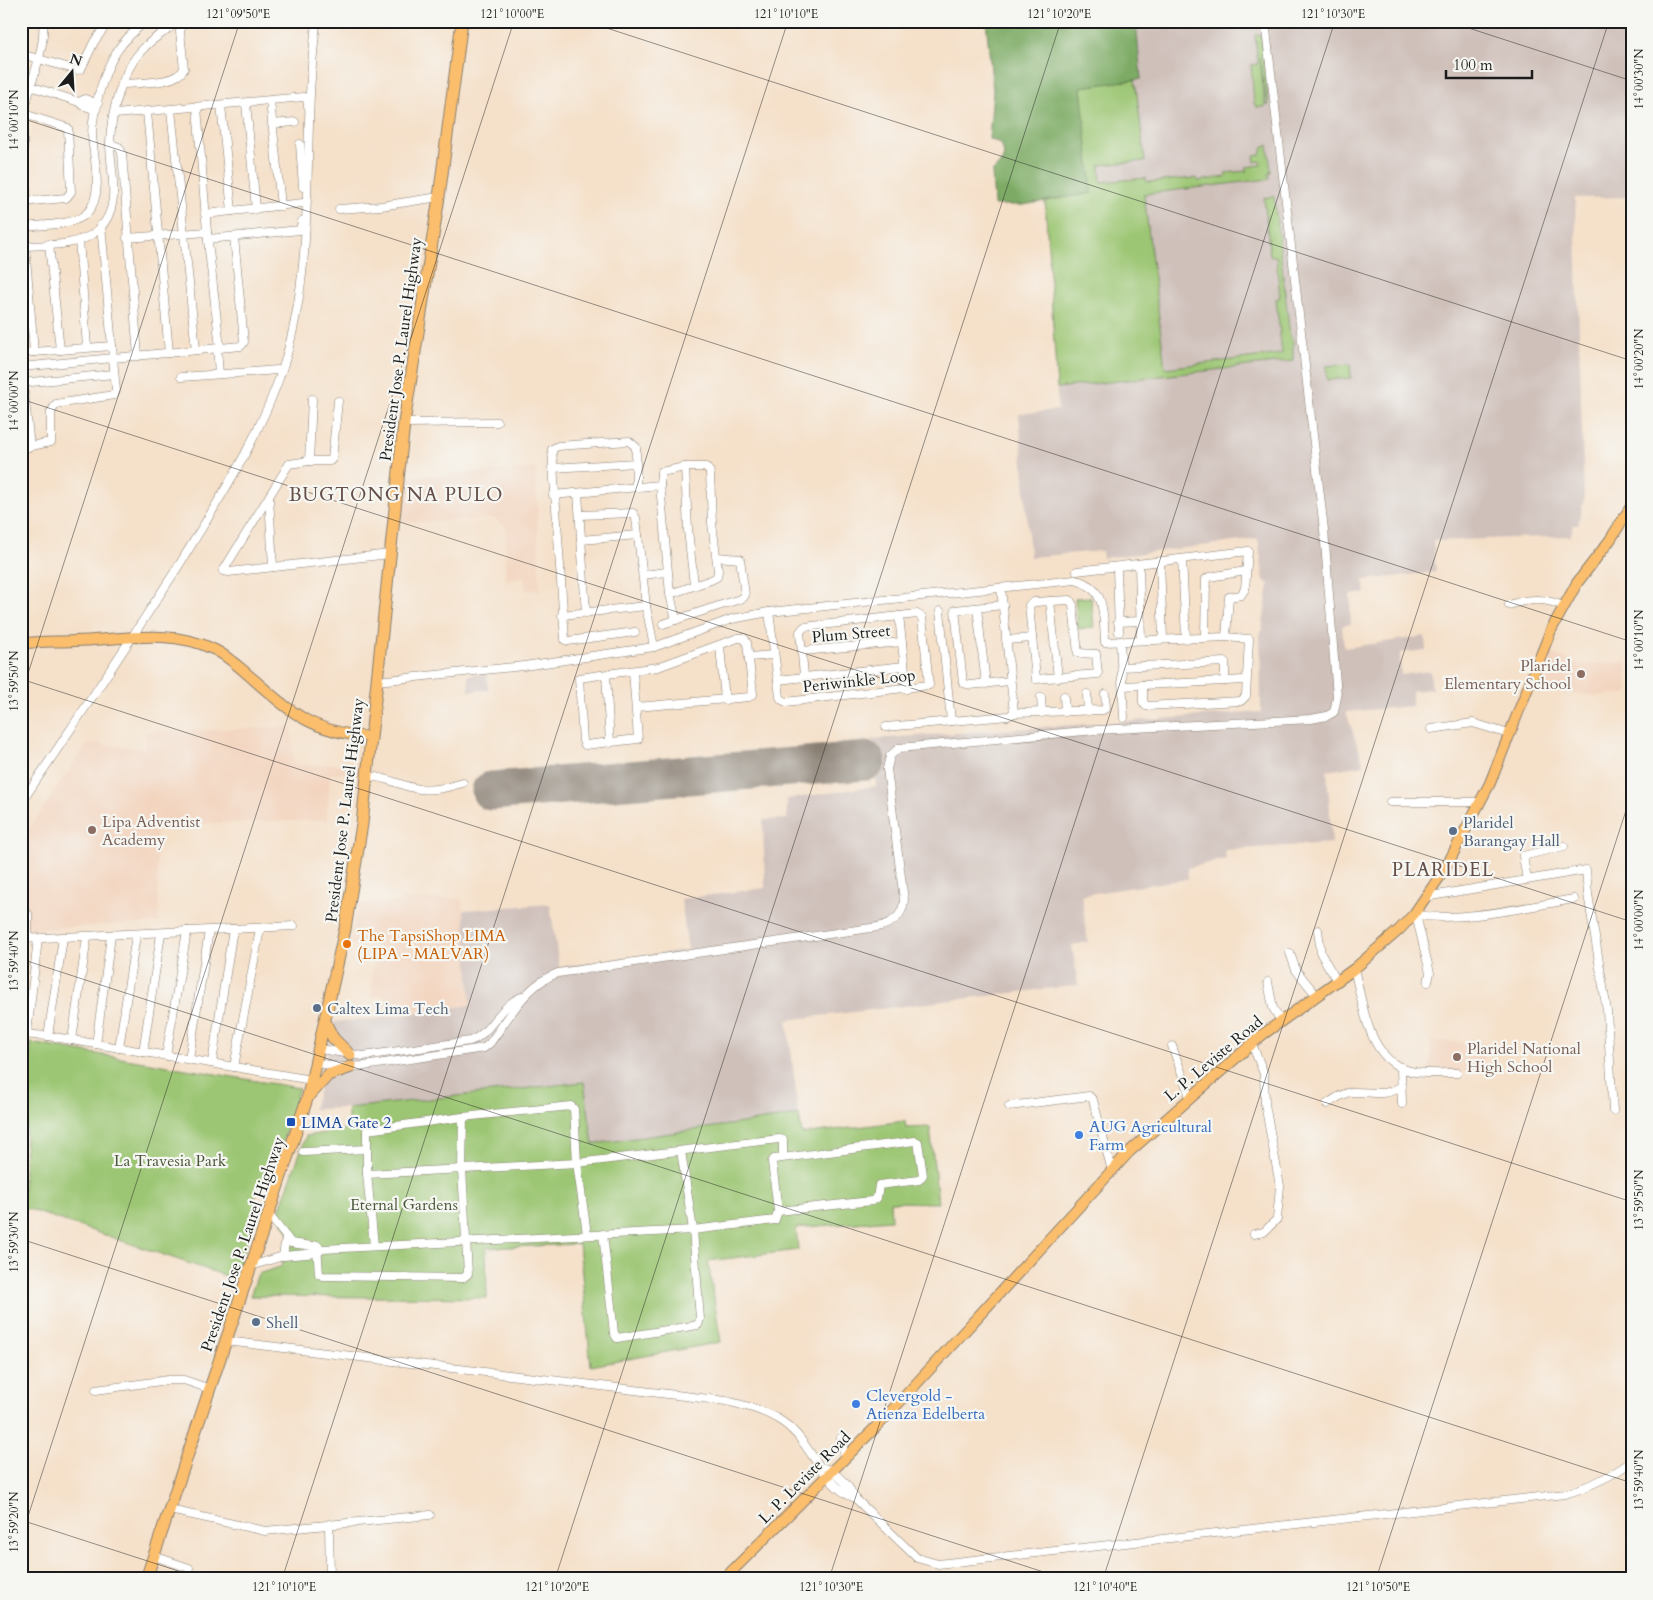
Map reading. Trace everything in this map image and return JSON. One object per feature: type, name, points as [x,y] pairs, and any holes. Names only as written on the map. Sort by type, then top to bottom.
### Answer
[{"type":"highway","name":"President Jose P. Laurel Highway","points":[[146,1579],[308,1096],[326,1024],[353,886],[367,776],[404,424],[439,197],[462,21]]},
{"type":"highway","points":[[308,1096],[328,1075],[351,1061],[333,1038],[326,1024]]},
{"type":"main road","name":"L. P. Leviste Road","points":[[724,1579],[826,1471],[845,1457],[882,1420],[1129,1152],[1252,1044],[1354,968],[1400,930],[1415,914],[1446,869],[1480,802],[1551,630],[1577,583],[1610,540],[1632,504]]},
{"type":"main road","points":[[21,644],[133,637],[176,638],[214,649],[295,715],[315,726],[344,735],[371,737]]},
{"type":"street","points":[[23,113],[68,128],[71,192],[66,198],[24,202],[22,158],[23,113],[45,38],[43,21]]},
{"type":"street","points":[[21,227],[75,221],[87,213],[96,190],[92,133],[97,107],[116,52],[130,34],[146,21]]},
{"type":"street","points":[[123,84],[170,79],[181,74],[184,69],[180,32],[182,21]]},
{"type":"street","points":[[21,803],[133,637],[217,504],[261,426],[284,362],[300,291],[307,215],[310,94],[316,21]]},
{"type":"street","points":[[317,1063],[484,1048],[503,1027],[526,995],[539,982],[558,973],[878,927],[892,922],[901,912],[904,900],[887,769],[890,756],[899,748],[1096,730],[1311,719],[1327,716],[1334,712],[1337,696],[1324,530],[1265,21]]},
{"type":"street","points":[[21,54],[77,70],[81,69],[105,23]]},
{"type":"street","points":[[34,352],[23,246],[78,240],[98,230],[112,207],[114,196],[110,144],[123,84],[134,60],[143,48],[171,27]]},
{"type":"street","points":[[21,84],[79,102],[82,105],[97,107]]},
{"type":"street","points":[[115,114],[304,98],[308,102],[308,114]]},
{"type":"street","points":[[270,101],[280,206]]},
{"type":"street","points":[[246,103],[256,208]]},
{"type":"street","points":[[221,105],[232,211]]},
{"type":"street","points":[[197,108],[219,374]]},
{"type":"street","points":[[171,110],[196,350]]},
{"type":"street","points":[[147,112],[169,353]]},
{"type":"street","points":[[272,124],[295,122]]},
{"type":"street","points":[[110,144],[119,147],[122,153],[127,238],[138,356]]},
{"type":"street","points":[[127,238],[183,234],[234,237],[300,230],[304,203],[303,144],[291,145]]},
{"type":"street","points":[[114,196],[124,195]]},
{"type":"street","points":[[339,209],[381,206],[439,197]]},
{"type":"street","points":[[205,214],[304,203]]},
{"type":"street","points":[[101,225],[113,358],[114,374],[114,395],[56,404],[51,412],[51,442],[26,448],[22,382],[114,374]]},
{"type":"street","points":[[21,367],[241,346],[244,342],[234,237]]},
{"type":"street","points":[[78,240],[87,347]]},
{"type":"street","points":[[50,244],[60,350]]},
{"type":"street","points":[[21,353],[112,346]]},
{"type":"street","points":[[181,377],[278,370]]},
{"type":"street","points":[[309,461],[312,399]]},
{"type":"street","points":[[338,401],[332,459],[330,461],[309,461],[289,464],[223,571],[228,572],[390,554]]},
{"type":"street","points":[[404,424],[497,422]]},
{"type":"street","points":[[634,632],[565,640],[553,495],[552,449],[558,446],[629,441],[636,447],[636,486]]},
{"type":"street","points":[[552,468],[636,463]]},
{"type":"street","points":[[684,467],[694,585]]},
{"type":"street","points":[[670,594],[717,577],[710,472],[706,467],[684,467],[661,472],[660,485],[666,572],[670,594],[676,620]]},
{"type":"street","points":[[553,495],[660,485]]},
{"type":"street","points":[[578,494],[586,613]]},
{"type":"street","points":[[269,498],[273,567]]},
{"type":"street","points":[[580,515],[633,513],[636,518],[644,575],[646,606],[654,647]]},
{"type":"street","points":[[581,540],[638,535]]},
{"type":"street","points":[[1077,571],[1248,551],[1245,589],[1241,594],[1229,597],[1226,636]]},
{"type":"street","points":[[663,624],[743,598],[745,595],[740,559],[717,557]]},
{"type":"street","points":[[1182,559],[1186,638]]},
{"type":"street","points":[[1160,562],[1163,640]]},
{"type":"street","points":[[1139,564],[1142,640]]},
{"type":"street","points":[[1117,567],[1119,632]]},
{"type":"street","points":[[1205,638],[1206,580],[1209,577],[1246,571]]},
{"type":"street","points":[[644,575],[666,572]]},
{"type":"street","points":[[377,681],[524,666],[654,647],[732,619],[769,612],[1075,580],[1095,588],[1101,599],[1105,642],[1226,636],[1249,639],[1245,680],[1246,696],[1241,701],[1146,706],[1143,702],[1143,685]]},
{"type":"street","points":[[1001,588],[1013,712]]},
{"type":"street","points":[[1072,600],[1078,653],[1096,654],[1098,674],[1036,680],[1029,606],[1034,602],[1050,601],[1072,600]]},
{"type":"street","points":[[1050,601],[1058,678]]},
{"type":"street","points":[[1508,605],[1527,601],[1550,601],[1564,607]]},
{"type":"street","points":[[1003,605],[955,610],[965,685],[1010,681]]},
{"type":"street","points":[[562,615],[646,606]]},
{"type":"street","points":[[977,608],[986,684]]},
{"type":"street","points":[[769,612],[773,655],[778,680],[904,666]]},
{"type":"street","points":[[940,612],[951,721]]},
{"type":"street","name":"Periwinkle Loop","points":[[778,680],[782,700],[906,689],[926,686],[929,683],[922,617],[916,614],[801,629],[802,651]]},
{"type":"street","points":[[899,616],[906,689]]},
{"type":"street","points":[[1118,622],[1141,622]]},
{"type":"street","points":[[633,671],[638,739],[585,745],[583,742],[577,683],[582,676],[606,675],[658,667],[738,638],[744,638],[750,657],[754,694],[748,698],[637,707]]},
{"type":"street","points":[[1006,640],[1032,638]]},
{"type":"street","points":[[1120,641],[1124,718]]},
{"type":"street","name":"Plum Street","points":[[802,651],[902,642]]},
{"type":"street","points":[[720,646],[724,700]]},
{"type":"street","points":[[802,651],[804,676]]},
{"type":"street","points":[[750,657],[773,655]]},
{"type":"street","points":[[1122,667],[1225,662],[1225,681]]},
{"type":"street","points":[[606,675],[610,742]]},
{"type":"street","points":[[1123,686],[1245,680]]},
{"type":"street","points":[[1087,694],[1088,711]]},
{"type":"street","points":[[886,727],[1008,716],[1013,712],[1088,711],[1106,708],[1105,694]]},
{"type":"street","points":[[1064,696],[1065,712]]},
{"type":"street","points":[[1041,697],[1042,713]]},
{"type":"street","points":[[1431,729],[1475,724],[1509,734]]},
{"type":"street","points":[[367,776],[375,776],[419,789],[443,789],[463,783]]},
{"type":"street","points":[[1390,802],[1480,802]]},
{"type":"street","points":[[1527,880],[1523,856],[1564,846]]},
{"type":"street","points":[[1425,897],[1586,870],[1588,894],[1607,1011],[1613,1111]]},
{"type":"street","points":[[1428,982],[1430,973],[1415,914],[1430,918],[1489,913],[1574,898]]},
{"type":"street","points":[[21,912],[28,914],[25,938],[161,934],[187,931],[260,929],[264,926],[294,926]]},
{"type":"street","points":[[212,1063],[234,929]]},
{"type":"street","points":[[234,1067],[260,929]]},
{"type":"street","points":[[1318,930],[1321,954],[1337,981]]},
{"type":"street","points":[[166,1056],[187,931]]},
{"type":"street","points":[[189,1059],[209,931]]},
{"type":"street","points":[[144,1052],[161,934]]},
{"type":"street","points":[[119,1048],[136,935]]},
{"type":"street","points":[[96,1044],[111,936]]},
{"type":"street","points":[[72,1040],[86,937]]},
{"type":"street","points":[[38,938],[24,1034],[48,1036],[312,1080]]},
{"type":"street","points":[[48,1036],[63,938]]},
{"type":"street","points":[[1290,952],[1296,970],[1317,996]]},
{"type":"street","points":[[1354,968],[1373,1038],[1378,1049],[1402,1067],[1414,1072],[1457,1073]]},
{"type":"street","points":[[1268,982],[1273,1008],[1281,1021]]},
{"type":"street","points":[[320,1050],[351,1061],[363,1056],[470,1041],[476,1039],[506,1004],[526,995]]},
{"type":"street","points":[[494,1019],[503,1027]]},
{"type":"street","points":[[1252,1044],[1264,1074],[1264,1104],[1280,1186],[1277,1219],[1264,1232],[1254,1234]]},
{"type":"street","points":[[1172,1046],[1190,1097]]},
{"type":"street","points":[[1402,1067],[1402,1104]]},
{"type":"street","points":[[1327,1104],[1351,1092],[1387,1094],[1402,1086]]},
{"type":"street","points":[[1009,1106],[1089,1096],[1093,1100],[1112,1172]]},
{"type":"street","points":[[374,1246],[367,1174],[367,1130],[463,1117],[571,1106],[574,1109],[577,1164],[587,1234]]},
{"type":"street","points":[[319,1249],[320,1274],[323,1276],[463,1278],[468,1274],[462,1169],[463,1117]]},
{"type":"street","points":[[367,1174],[577,1164],[779,1139],[783,1140],[783,1156]]},
{"type":"street","points":[[251,1266],[283,1256],[319,1249],[693,1230],[775,1220],[778,1211],[772,1162],[774,1158],[916,1141],[923,1175],[919,1180],[878,1185],[877,1198],[872,1201],[778,1211]]},
{"type":"street","points":[[303,1152],[367,1149]]},
{"type":"street","points":[[602,1234],[614,1333],[617,1338],[698,1325],[700,1319],[693,1230],[680,1151]]},
{"type":"street","points":[[269,1215],[294,1244],[319,1249]]},
{"type":"street","points":[[283,1256],[286,1237]]},
{"type":"street","points":[[226,1340],[726,1401],[764,1411],[785,1424],[847,1495],[855,1498],[917,1558],[938,1564],[1565,1494],[1612,1476],[1632,1461]]},
{"type":"street","points":[[96,1390],[176,1380],[184,1380],[210,1389]]},
{"type":"street","points":[[841,1438],[845,1457]]},
{"type":"street","points":[[170,1510],[265,1531],[430,1515]]},
{"type":"street","points":[[329,1524],[330,1579]]},
{"type":"street","points":[[154,1556],[189,1568]]},
{"type":"shaded area","points":[[1136,21],[1632,21],[1632,197],[1575,198],[1584,499],[1578,525],[1574,525],[1570,536],[1433,541],[1436,572],[1363,580],[1366,593],[1350,595],[1351,624],[1342,626],[1344,648],[1425,636],[1426,650],[1400,653],[1401,675],[1430,671],[1432,689],[1412,691],[1412,706],[1346,712],[1364,765],[1327,771],[1332,843],[1225,850],[1226,859],[1187,868],[1188,879],[1081,895],[1088,942],[1072,945],[1078,985],[787,1020],[799,1115],[592,1144],[584,1082],[348,1108],[313,1109],[323,1077],[333,1022],[383,1018],[471,1005],[464,910],[550,904],[559,967],[688,950],[681,899],[765,888],[763,820],[787,819],[787,799],[876,786],[872,739],[1261,712],[1260,632],[1262,630],[1269,584],[1264,581],[1258,539],[1103,558],[1102,551],[1030,557],[1019,414],[1058,410],[1045,200],[1092,193],[1080,87],[1141,79]]},
{"type":"shaded area","points":[[536,468],[540,590],[526,590],[524,577],[505,580],[506,527],[494,518],[402,523],[405,478]]},
{"type":"shaded area","name":"Plaridel Elementary School","points":[[1543,650],[1581,665],[1627,662],[1628,693],[1594,696],[1558,692],[1530,683]]},
{"type":"shaded area","points":[[487,673],[488,690],[469,691],[468,675]]},
{"type":"shaded area","name":"Lipa Adventist Academy","points":[[292,727],[294,765],[359,764],[359,773],[330,774],[327,820],[156,825],[159,923],[27,929],[24,836],[88,743],[145,749],[146,732]]},
{"type":"shaded area","points":[[461,898],[464,910],[471,1005],[383,1018],[384,996],[371,997],[372,972],[378,944],[351,944],[357,905],[399,902],[400,900]]},
{"type":"shaded area","name":"Plaridel National High School","points":[[1431,1041],[1485,1043],[1484,1073],[1430,1071]]},
{"type":"green space","points":[[986,21],[1136,21],[1141,79],[1081,87],[1092,193],[1023,205],[994,205],[992,172],[1003,159],[1004,152],[1000,143],[989,139],[993,91]]},
{"type":"green space","points":[[1259,34],[1261,37],[1269,105],[1267,106],[1260,57],[1265,107],[1256,107],[1254,103],[1251,65],[1258,64],[1255,35]]},
{"type":"green space","points":[[1135,79],[1145,161],[1100,165],[1101,182],[1146,178],[1147,182],[1197,178],[1198,181],[1226,177],[1226,173],[1247,171],[1246,167],[1261,165],[1260,161],[1255,162],[1254,156],[1261,155],[1263,146],[1268,145],[1271,172],[1269,173],[1269,179],[1144,194],[1165,368],[1282,354],[1276,299],[1280,297],[1276,256],[1270,256],[1264,198],[1274,196],[1290,336],[1293,342],[1293,361],[1057,388],[1045,200],[1092,193],[1080,87]]},
{"type":"green space","points":[[1350,364],[1351,378],[1327,380],[1326,366]]},
{"type":"green space","points":[[1091,597],[1094,627],[1078,629],[1075,598]]},
{"type":"green space","name":"La Travesia Park","points":[[31,1043],[299,1088],[282,1145],[278,1145],[265,1186],[259,1185],[254,1201],[259,1203],[235,1279],[22,1207]]},
{"type":"green space","name":"Eternal Gardens","points":[[584,1082],[593,1144],[799,1115],[802,1134],[905,1121],[906,1128],[930,1127],[938,1203],[890,1202],[891,1220],[796,1228],[798,1250],[708,1261],[721,1342],[591,1366],[579,1244],[486,1248],[487,1298],[250,1296],[258,1274],[282,1266],[291,1237],[278,1214],[306,1136],[348,1129],[348,1108]]},
{"type":"runway","points":[[491,791],[866,761]]},
{"type":"place","name":"Plaridel Elementary School","points":[[1581,674]]},
{"type":"place","name":"Lipa Adventist Academy","points":[[92,830]]},
{"type":"place","name":"Plaridel Barangay Hall","points":[[1453,831]]},
{"type":"place","name":"The TapsiShop LIMA (LIPA - MALVAR)","points":[[347,944]]},
{"type":"place","name":"Caltex Lima Tech","points":[[317,1008]]},
{"type":"place","name":"Plaridel National High School","points":[[1457,1057]]},
{"type":"place","name":"LIMA Gate 2","points":[[291,1122]]},
{"type":"place","name":"AUG Agricultural Farm","points":[[1079,1135]]},
{"type":"place","name":"Shell","points":[[256,1322]]},
{"type":"place","name":"Clevergold - Atienza Edelberta","points":[[856,1404]]},
{"type":"district","name":"BUGTONG NA PULO","points":[[396,494]]},
{"type":"district","name":"PLARIDEL","points":[[1443,869]]}]
